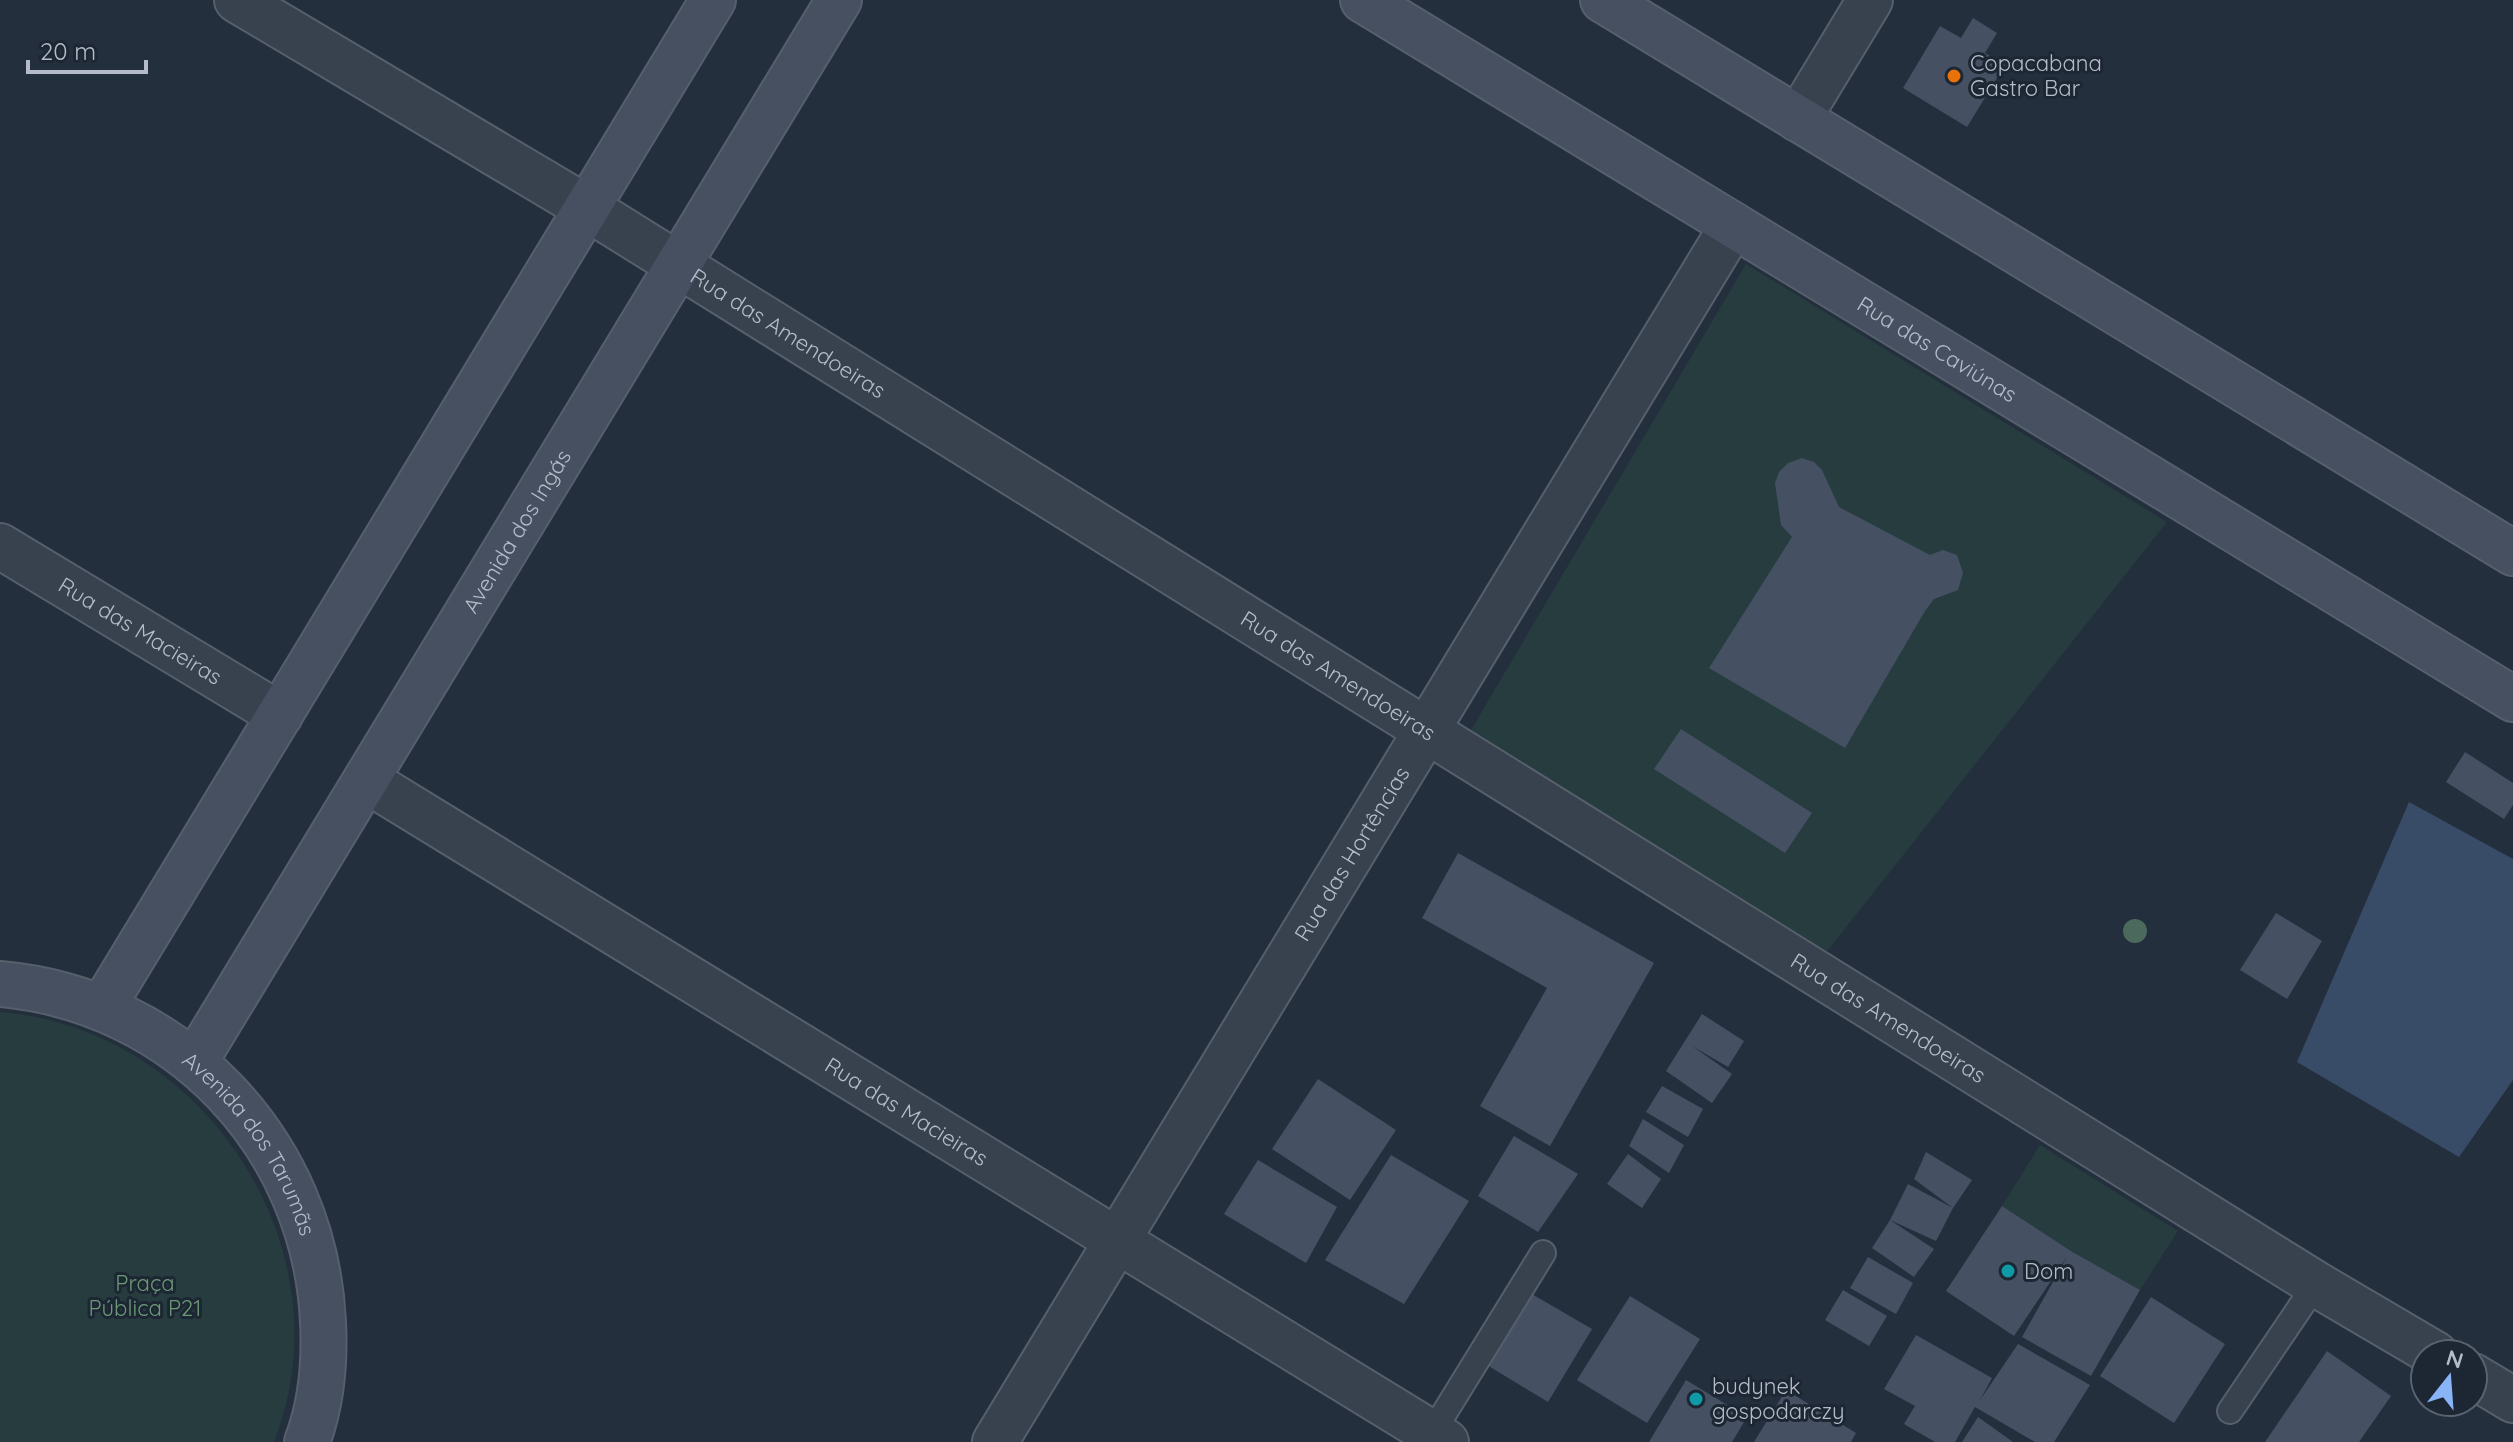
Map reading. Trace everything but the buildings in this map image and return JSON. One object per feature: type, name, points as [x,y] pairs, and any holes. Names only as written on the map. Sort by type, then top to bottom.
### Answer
[{"type":"street","name":"Rua das Amendoeiras","points":[[237,0],[587,208],[2316,1284],[2409,1339]]},
{"type":"street","points":[[102,1008],[713,0]]},
{"type":"street","name":"Avenida dos Ingás","points":[[194,1063],[839,0]]},
{"type":"street","name":"Rua das Caviúnas","points":[[1363,0],[2513,699]]},
{"type":"street","points":[[1603,0],[2513,553]]},
{"type":"street","points":[[1798,119],[1870,0]]},
{"type":"street","name":"Rua das Hortências","points":[[995,1442],[1733,225]]},
{"type":"street","name":"Rua das Macieiras","points":[[0,546],[280,715]]},
{"type":"street","name":"Rua das Macieiras","points":[[366,780],[1439,1438]]},
{"type":"street","name":"Avenida dos Tarumãs","points":[[0,984],[64,995],[102,1008],[146,1029],[218,1083],[249,1119],[276,1158],[298,1201],[313,1246],[322,1294],[324,1342],[313,1440]]},
{"type":"street","points":[[2489,1386],[2513,1400]]},
{"type":"lane","points":[[1439,1438],[1543,1253]]},
{"type":"lane","points":[[2230,1411],[2316,1284]]},
{"type":"green space","points":[[1746,264],[2167,522],[1813,969],[1455,757]]},
{"type":"green space","name":"Praça Pública P21","points":[[0,1012],[73,1027],[140,1059],[196,1104],[242,1161],[274,1225],[292,1296],[292,1369],[274,1442],[0,1442]]},
{"type":"green space","points":[[2040,1145],[2178,1231],[2140,1290],[2071,1251],[2002,1206]]},
{"type":"water","points":[[2409,802],[2513,859],[2513,1080],[2459,1157],[2297,1062]]},
{"type":"place","name":"Copacabana Gastro Bar","points":[[1954,76]]},
{"type":"place","name":"Dom","points":[[2008,1271]]},
{"type":"place","name":"budynek gospodarczy","points":[[1696,1399]]}]
